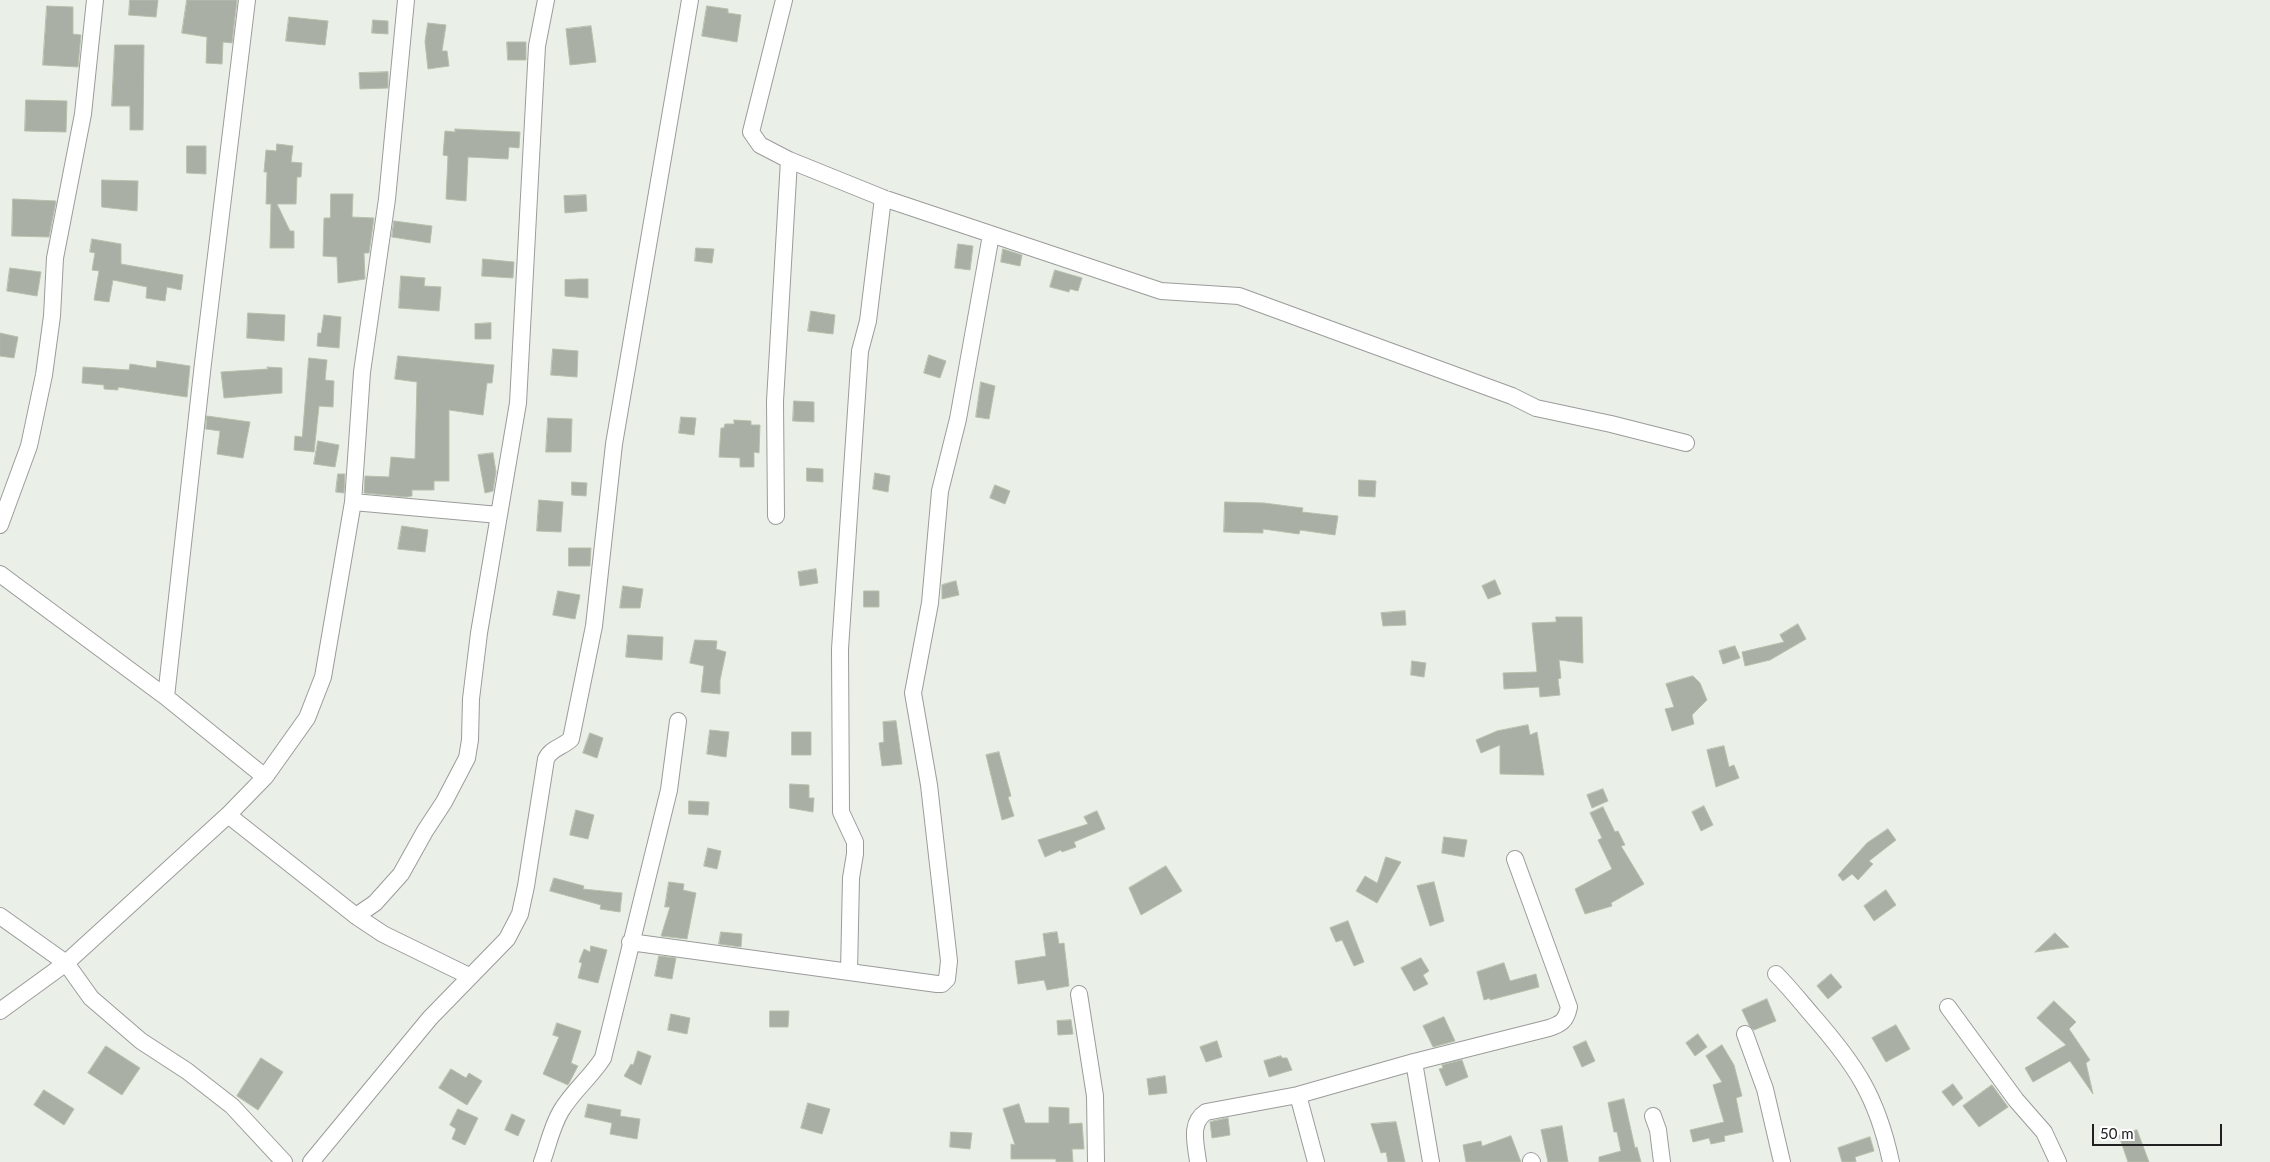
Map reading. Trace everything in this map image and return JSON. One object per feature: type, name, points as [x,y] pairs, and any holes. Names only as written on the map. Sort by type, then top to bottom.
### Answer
[{"type":"street","points":[[0,525],[29,446],[44,375],[52,316],[55,258],[83,114],[95,0]]},
{"type":"street","points":[[166,696],[203,363],[248,0]]},
{"type":"street","points":[[0,1011],[66,963],[228,815],[265,777],[307,718],[323,677],[353,502],[362,372],[386,199],[406,0]]},
{"type":"street","points":[[356,916],[375,903],[401,874],[444,802],[467,758],[470,740],[471,699],[479,633],[518,403],[522,363],[537,46],[546,0]]},
{"type":"street","points":[[311,1162],[430,1018],[507,939],[520,914],[546,759],[549,753],[565,745],[571,739],[594,626],[614,444],[690,0]]},
{"type":"street","points":[[784,0],[751,132],[760,145],[789,160],[883,198],[1161,291],[1239,296],[1512,396],[1536,408],[1611,424],[1686,444]]},
{"type":"street","points":[[776,516],[776,401],[789,160]]},
{"type":"street","points":[[849,972],[855,842],[841,812],[840,649],[860,351],[868,321],[883,198]]},
{"type":"street","points":[[630,942],[937,984],[942,984],[947,979],[950,961],[929,784],[913,693],[930,603],[940,491],[958,419],[991,235]]},
{"type":"street","points":[[353,502],[499,515]]},
{"type":"street","points":[[0,574],[166,696],[265,777]]},
{"type":"street","points":[[542,1162],[562,1109],[593,1073],[603,1058],[630,942],[669,790],[678,721]]},
{"type":"street","points":[[228,815],[356,916],[390,938],[469,976]]},
{"type":"street","points":[[1198,1162],[1194,1126],[1198,1118],[1206,1112],[1298,1095],[1414,1062],[1562,1024],[1567,1016],[1569,1007],[1515,859]]},
{"type":"street","points":[[0,916],[66,963],[91,998],[141,1041],[186,1071],[232,1106],[281,1161]]},
{"type":"street","points":[[1776,974],[1842,1049],[1860,1074],[1885,1134],[1891,1162]]},
{"type":"street","points":[[1079,994],[1095,1096],[1096,1162]]},
{"type":"street","points":[[1948,1007],[2016,1100],[2044,1132],[2058,1162]]},
{"type":"street","points":[[1745,1034],[1765,1088],[1782,1162]]},
{"type":"street","points":[[1414,1062],[1431,1162]]},
{"type":"street","points":[[1298,1095],[1316,1162]]},
{"type":"street","points":[[1653,1116],[1658,1130],[1662,1162]]},
{"type":"building","points":[[130,0],[158,0],[156,17],[129,15]]},
{"type":"building","points":[[187,0],[237,0],[232,43],[223,42],[222,64],[206,63],[207,37],[182,33]]},
{"type":"building","points":[[47,6],[73,7],[73,34],[81,35],[78,67],[43,65]]},
{"type":"building","points":[[707,6],[728,9],[728,13],[741,15],[737,42],[702,36]]},
{"type":"building","points":[[289,17],[328,21],[325,45],[286,41]]},
{"type":"building","points":[[373,20],[388,21],[388,34],[372,33]]},
{"type":"building","points":[[428,23],[446,25],[442,51],[447,51],[449,66],[428,69],[425,42]]},
{"type":"building","points":[[591,26],[596,62],[570,65],[566,29]]},
{"type":"building","points":[[507,42],[526,42],[526,60],[508,60]]},
{"type":"building","points":[[115,45],[144,45],[143,130],[130,130],[130,106],[112,106]]},
{"type":"building","points":[[388,72],[388,88],[360,89],[359,73]]},
{"type":"building","points":[[26,100],[67,101],[66,132],[25,131]]},
{"type":"building","points":[[455,129],[520,132],[519,148],[509,147],[508,159],[468,157],[466,201],[446,199],[448,156],[443,155],[445,131],[455,132]]},
{"type":"building","points":[[277,144],[293,146],[291,162],[302,163],[301,177],[297,177],[296,204],[277,204],[290,231],[294,231],[294,248],[270,248],[271,204],[266,204],[267,172],[264,172],[266,150],[276,151]]},
{"type":"building","points":[[187,146],[206,146],[206,174],[187,173]]},
{"type":"building","points":[[102,180],[138,181],[137,211],[102,207]]},
{"type":"building","points":[[331,194],[353,194],[352,217],[374,218],[369,253],[364,253],[365,279],[338,283],[337,257],[323,256],[324,218],[330,218]]},
{"type":"building","points":[[586,195],[587,211],[565,213],[564,196]]},
{"type":"building","points":[[13,199],[56,201],[49,237],[12,236]]},
{"type":"building","points":[[394,221],[432,226],[430,243],[392,237]]},
{"type":"building","points":[[92,239],[121,244],[121,264],[183,275],[181,290],[167,287],[165,301],[146,298],[147,287],[113,280],[109,302],[94,300],[99,271],[92,270],[95,253],[90,252]]},
{"type":"building","points":[[958,244],[973,246],[970,270],[955,268]]},
{"type":"building","points":[[696,248],[714,249],[712,263],[695,261]]},
{"type":"building","points":[[1003,249],[1022,255],[1020,266],[1001,262]]},
{"type":"building","points":[[483,259],[514,262],[513,278],[482,276]]},
{"type":"building","points":[[10,268],[41,272],[37,296],[7,291]]},
{"type":"building","points":[[1055,270],[1082,278],[1078,291],[1070,289],[1069,292],[1050,287]]},
{"type":"building","points":[[401,276],[425,278],[424,286],[441,287],[439,311],[399,308]]},
{"type":"building","points":[[588,279],[588,298],[565,296],[565,280]]},
{"type":"building","points":[[811,311],[835,315],[833,334],[808,331]]},
{"type":"building","points":[[248,313],[285,315],[284,341],[247,338]]},
{"type":"building","points":[[324,315],[341,317],[339,348],[317,346],[318,333],[321,333]]},
{"type":"building","points":[[491,323],[491,339],[475,339],[475,324]]},
{"type":"building","points":[[0,333],[18,337],[14,358],[0,356]]},
{"type":"building","points":[[553,349],[578,351],[577,377],[551,375]]},
{"type":"building","points":[[929,355],[946,361],[940,378],[924,373]]},
{"type":"building","points":[[398,356],[494,365],[492,383],[487,383],[483,415],[449,410],[449,481],[434,481],[434,490],[412,490],[412,496],[406,497],[364,493],[365,476],[389,477],[391,457],[415,459],[417,382],[395,379]]},
{"type":"building","points":[[309,358],[327,360],[325,380],[334,381],[333,407],[319,406],[314,452],[294,450],[295,436],[302,437]]},
{"type":"building","points":[[157,361],[190,366],[187,397],[118,387],[118,390],[104,389],[104,385],[82,383],[83,367],[129,370],[130,364],[156,368]]},
{"type":"building","points":[[267,367],[282,368],[282,393],[224,398],[221,372],[268,369]]},
{"type":"building","points":[[981,382],[995,386],[989,419],[976,417]]},
{"type":"building","points":[[794,401],[814,402],[814,422],[793,421]]},
{"type":"building","points":[[207,416],[250,422],[243,458],[217,454],[220,431],[206,429]]},
{"type":"building","points":[[681,417],[696,418],[694,435],[679,433]]},
{"type":"building","points":[[548,418],[572,419],[571,452],[546,452]]},
{"type":"building","points":[[734,420],[751,421],[751,425],[760,425],[759,453],[754,452],[754,467],[740,467],[740,458],[719,457],[721,428],[724,428],[725,424],[734,424]]},
{"type":"building","points":[[318,441],[339,445],[335,467],[314,464]]},
{"type":"building","points":[[493,453],[496,472],[493,491],[485,493],[478,455]]},
{"type":"building","points":[[807,468],[823,469],[823,482],[807,481]]},
{"type":"building","points":[[875,473],[890,476],[888,492],[873,489]]},
{"type":"building","points":[[338,474],[345,474],[344,493],[336,492]]},
{"type":"building","points":[[1359,480],[1376,481],[1375,497],[1359,496]]},
{"type":"building","points":[[572,482],[587,483],[586,496],[572,495]]},
{"type":"building","points":[[995,485],[1010,491],[1005,504],[990,498]]},
{"type":"building","points":[[539,500],[563,502],[561,532],[537,531]]},
{"type":"building","points":[[1225,502],[1264,503],[1303,508],[1302,512],[1338,516],[1335,535],[1300,530],[1299,534],[1263,529],[1263,533],[1224,532]]},
{"type":"building","points":[[402,526],[428,530],[425,552],[398,549]]},
{"type":"building","points":[[569,548],[591,548],[590,566],[569,566]]},
{"type":"building","points":[[816,569],[818,583],[800,586],[798,572]]},
{"type":"building","points":[[1495,580],[1501,594],[1488,599],[1482,586]]},
{"type":"building","points":[[956,581],[959,595],[942,599],[942,585]]},
{"type":"building","points":[[623,586],[643,589],[640,608],[620,608]]},
{"type":"building","points":[[558,591],[580,595],[575,619],[553,615]]},
{"type":"building","points":[[864,591],[879,591],[879,607],[864,607]]},
{"type":"building","points":[[1405,611],[1406,625],[1383,626],[1381,613]]},
{"type":"building","points":[[1556,617],[1582,617],[1583,663],[1559,660],[1561,678],[1558,679],[1560,695],[1540,697],[1539,687],[1504,689],[1503,673],[1537,672],[1532,623],[1556,622]]},
{"type":"building","points":[[1798,624],[1806,639],[1770,660],[1745,666],[1742,652],[1784,642],[1780,635]]},
{"type":"building","points":[[628,635],[663,637],[662,660],[626,657]]},
{"type":"building","points":[[695,640],[717,641],[716,649],[726,652],[720,680],[720,694],[701,692],[704,666],[690,663]]},
{"type":"building","points":[[1735,646],[1740,658],[1723,664],[1719,651]]},
{"type":"building","points":[[1412,661],[1426,663],[1424,677],[1411,675]]},
{"type":"building","points":[[1693,676],[1700,683],[1707,700],[1692,715],[1694,724],[1672,731],[1665,709],[1674,707],[1666,684]]},
{"type":"building","points":[[896,721],[902,764],[882,766],[879,743],[884,742],[883,722]]},
{"type":"building","points":[[1528,725],[1530,735],[1537,732],[1544,775],[1500,774],[1500,745],[1481,753],[1476,740],[1497,731]]},
{"type":"building","points":[[710,730],[729,732],[726,757],[707,754]]},
{"type":"building","points":[[792,732],[811,732],[811,755],[792,755]]},
{"type":"building","points":[[590,733],[603,738],[597,758],[583,753]]},
{"type":"building","points":[[1724,746],[1729,767],[1734,765],[1739,778],[1716,787],[1707,750]]},
{"type":"building","points":[[999,752],[1011,796],[1008,797],[1014,816],[1002,820],[986,755]]},
{"type":"building","points":[[790,784],[809,785],[809,798],[814,798],[813,812],[790,808]]},
{"type":"building","points":[[1603,789],[1608,801],[1592,808],[1587,795]]},
{"type":"building","points":[[689,801],[709,802],[708,815],[689,814]]},
{"type":"building","points":[[1704,806],[1713,825],[1701,831],[1692,812]]},
{"type":"building","points":[[1603,807],[1615,832],[1618,831],[1625,845],[1621,846],[1644,884],[1611,903],[1612,906],[1585,914],[1575,889],[1612,869],[1598,840],[1602,838],[1590,813]]},
{"type":"building","points":[[576,810],[594,815],[588,839],[570,835]]},
{"type":"building","points":[[1097,811],[1105,829],[1074,842],[1076,847],[1062,852],[1061,850],[1045,857],[1038,840],[1088,824],[1084,817]]},
{"type":"building","points":[[1888,829],[1896,840],[1869,861],[1873,864],[1858,880],[1852,874],[1843,881],[1838,875],[1867,843]]},
{"type":"building","points":[[1444,837],[1467,840],[1464,857],[1442,853]]},
{"type":"building","points":[[708,848],[721,851],[717,869],[704,866]]},
{"type":"building","points":[[1386,857],[1401,862],[1377,903],[1356,891],[1365,876],[1377,883]]},
{"type":"building","points":[[1166,866],[1182,891],[1141,915],[1129,888]]},
{"type":"building","points":[[554,878],[584,886],[583,889],[622,893],[620,912],[600,909],[601,905],[550,891]]},
{"type":"building","points":[[669,882],[684,884],[683,890],[696,893],[687,939],[661,936],[670,907],[665,907]]},
{"type":"building","points":[[1434,882],[1444,921],[1430,926],[1417,886]]},
{"type":"building","points":[[1886,890],[1896,905],[1874,921],[1864,906]]},
{"type":"building","points":[[1348,921],[1364,962],[1354,966],[1342,940],[1336,942],[1330,928]]},
{"type":"building","points":[[721,932],[742,934],[741,947],[719,944]]},
{"type":"building","points":[[1057,932],[1059,944],[1064,943],[1069,986],[1047,990],[1044,980],[1018,984],[1015,961],[1046,956],[1043,934]]},
{"type":"building","points":[[2055,933],[2069,947],[2035,952]]},
{"type":"building","points":[[591,946],[607,950],[598,983],[578,978],[582,963],[579,962],[584,949],[590,952]]},
{"type":"building","points":[[659,956],[676,958],[672,979],[655,976]]},
{"type":"building","points":[[1421,958],[1429,971],[1423,975],[1428,984],[1414,991],[1401,968]]},
{"type":"building","points":[[1504,963],[1510,981],[1536,974],[1539,987],[1484,1000],[1477,972]]},
{"type":"building","points":[[1831,974],[1842,987],[1828,999],[1817,986]]},
{"type":"building","points":[[1767,999],[1776,1021],[1754,1030],[1749,1025],[1742,1010]]},
{"type":"building","points":[[2054,1001],[2076,1022],[2069,1029],[2090,1060],[2086,1063],[2093,1094],[2070,1061],[2033,1082],[2025,1068],[2066,1045],[2037,1018]]},
{"type":"building","points":[[770,1011],[789,1011],[788,1027],[770,1027]]},
{"type":"building","points":[[671,1014],[690,1018],[687,1034],[668,1030]]},
{"type":"building","points":[[1444,1017],[1455,1041],[1433,1047],[1423,1026]]},
{"type":"building","points":[[1071,1020],[1073,1034],[1058,1035],[1057,1021]]},
{"type":"building","points":[[557,1023],[581,1031],[571,1063],[578,1066],[568,1085],[543,1074],[559,1037],[553,1035]]},
{"type":"building","points":[[1896,1025],[1910,1049],[1886,1062],[1872,1038]]},
{"type":"building","points":[[1698,1034],[1707,1047],[1695,1056],[1686,1043]]},
{"type":"building","points":[[1217,1041],[1222,1057],[1206,1062],[1200,1047]]},
{"type":"building","points":[[1586,1041],[1595,1061],[1582,1067],[1573,1047]]},
{"type":"building","points":[[1722,1045],[1734,1065],[1742,1096],[1736,1098],[1743,1132],[1724,1136],[1725,1141],[1711,1144],[1709,1138],[1693,1142],[1690,1130],[1724,1122],[1713,1085],[1722,1082],[1706,1056]]},
{"type":"building","points":[[106,1046],[140,1068],[122,1095],[88,1073]]},
{"type":"building","points":[[638,1051],[651,1056],[641,1085],[624,1076],[631,1064],[633,1065]]},
{"type":"building","points":[[1281,1056],[1282,1058],[1287,1058],[1292,1070],[1269,1077],[1264,1061]]},
{"type":"building","points":[[261,1058],[283,1072],[258,1110],[237,1096]]},
{"type":"building","points":[[1462,1060],[1468,1077],[1446,1086],[1439,1069],[1443,1068],[1442,1065]]},
{"type":"building","points":[[451,1069],[466,1078],[469,1073],[482,1081],[467,1105],[439,1088]]},
{"type":"building","points":[[1165,1076],[1167,1093],[1149,1095],[1147,1079]]},
{"type":"building","points":[[1953,1084],[1963,1098],[1953,1106],[1942,1092]]},
{"type":"building","points":[[1992,1085],[2008,1107],[1979,1127],[1963,1106]]},
{"type":"building","points":[[44,1090],[74,1109],[64,1125],[34,1105]]},
{"type":"building","points":[[1624,1099],[1635,1148],[1637,1147],[1641,1162],[1599,1162],[1599,1157],[1621,1151],[1617,1132],[1614,1132],[1608,1103]]},
{"type":"building","points":[[808,1103],[830,1109],[822,1134],[801,1128]]},
{"type":"building","points":[[588,1104],[621,1110],[620,1116],[640,1119],[637,1139],[610,1134],[612,1123],[585,1117]]},
{"type":"building","points":[[1019,1104],[1025,1123],[1049,1123],[1049,1107],[1069,1108],[1069,1124],[1082,1123],[1084,1149],[1072,1149],[1073,1162],[1056,1162],[1056,1159],[1011,1159],[1011,1144],[1015,1145],[1003,1109]]},
{"type":"building","points":[[458,1109],[478,1118],[465,1145],[452,1139],[456,1129],[450,1125]]},
{"type":"building","points":[[512,1114],[525,1120],[518,1136],[505,1130]]},
{"type":"building","points":[[1228,1118],[1230,1135],[1212,1138],[1210,1122]]},
{"type":"building","points":[[1396,1122],[1405,1162],[1388,1162],[1386,1152],[1381,1153],[1371,1124]]},
{"type":"building","points":[[1562,1126],[1568,1162],[1548,1162],[1541,1130]]},
{"type":"building","points":[[2137,1130],[2149,1162],[2128,1162],[2119,1136]]},
{"type":"building","points":[[951,1132],[972,1133],[970,1149],[950,1147]]},
{"type":"building","points":[[1511,1136],[1521,1162],[1466,1162],[1463,1145],[1481,1141],[1482,1146]]},
{"type":"building","points":[[1870,1137],[1874,1151],[1855,1157],[1856,1162],[1842,1162],[1838,1148]]}]
